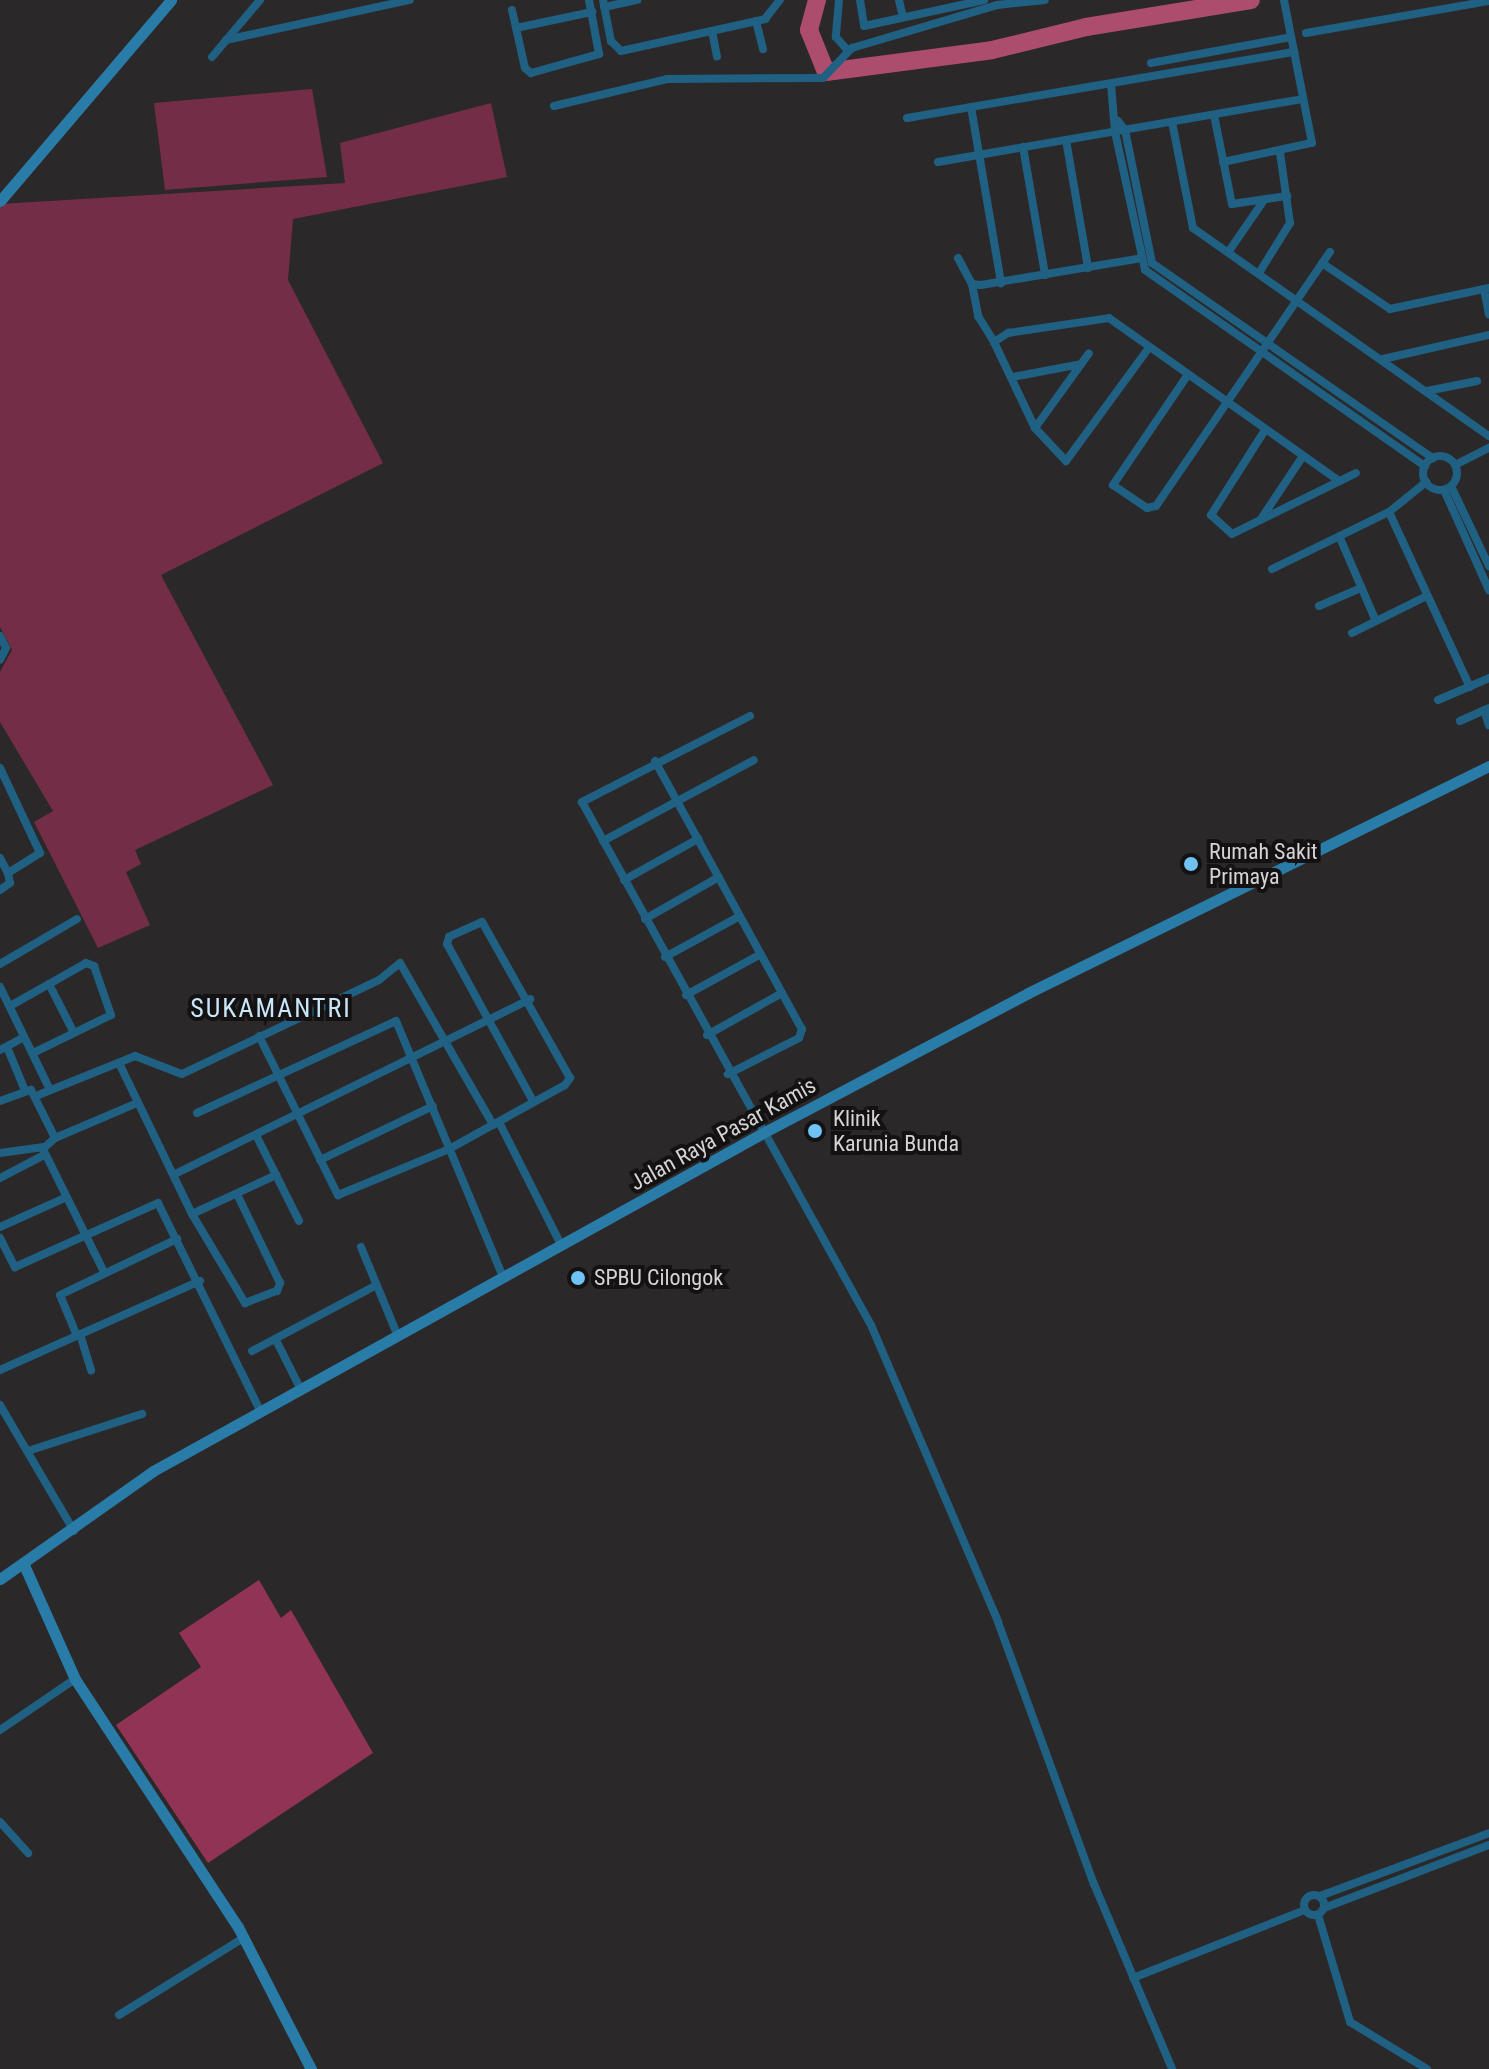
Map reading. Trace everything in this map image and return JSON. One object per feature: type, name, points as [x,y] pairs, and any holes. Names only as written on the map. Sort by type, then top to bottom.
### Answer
[{"type":"main road","points":[[0,201],[171,0]]},
{"type":"main road","name":"Jalan Raya Pasar Kamis","points":[[0,1579],[74,1531],[153,1471],[761,1134],[1028,993],[1489,766]]},
{"type":"main road","points":[[24,1565],[75,1679],[243,1938],[311,2069]]},
{"type":"street","points":[[212,57],[260,0]]},
{"type":"street","points":[[226,40],[410,0]]},
{"type":"street","points":[[512,10],[531,73],[599,54],[589,0]]},
{"type":"street","points":[[637,0],[603,4],[611,41],[621,51],[773,16],[780,0]]},
{"type":"street","points":[[839,0],[836,37],[848,51]]},
{"type":"street","points":[[860,0],[864,26],[940,4],[981,0]]},
{"type":"street","points":[[899,0],[903,17]]},
{"type":"street","points":[[554,106],[667,79],[830,74],[848,51],[960,14],[1045,0]]},
{"type":"street","points":[[1223,162],[1280,153],[1312,143],[1284,0]]},
{"type":"street","points":[[1306,33],[1489,1]]},
{"type":"street","points":[[516,28],[592,12]]},
{"type":"street","points":[[756,21],[763,49]]},
{"type":"street","points":[[712,31],[717,57]]},
{"type":"street","points":[[1151,63],[1291,37]]},
{"type":"street","points":[[907,118],[1294,52]]},
{"type":"street","points":[[1111,84],[1118,121],[1115,132],[1139,260],[1425,466]]},
{"type":"street","points":[[938,162],[1301,99]]},
{"type":"street","points":[[971,107],[1001,283]]},
{"type":"street","points":[[1214,115],[1232,204],[1287,196]]},
{"type":"street","points":[[1118,121],[1125,130],[1148,255],[1265,349],[1433,458],[1455,465],[1489,448]]},
{"type":"street","points":[[1172,122],[1193,228],[1489,436]]},
{"type":"street","points":[[1066,140],[1088,268]]},
{"type":"street","points":[[1023,147],[1045,275]]},
{"type":"street","points":[[1259,273],[1290,223],[1280,153]]},
{"type":"street","points":[[1229,251],[1264,200]]},
{"type":"street","points":[[1187,376],[1113,485],[1115,492],[1147,508],[1156,506],[1330,252]]},
{"type":"street","points":[[972,284],[1001,283],[1139,260],[1148,255]]},
{"type":"street","points":[[958,258],[972,284],[978,316],[1013,377],[1035,428],[1056,457],[1071,457],[1148,349]]},
{"type":"street","points":[[1322,263],[1390,309],[1486,288],[1489,315]]},
{"type":"street","points":[[994,342],[1008,333],[1104,316],[1339,481]]},
{"type":"street","points":[[1383,359],[1489,335]]},
{"type":"street","points":[[1035,428],[1089,353]]},
{"type":"street","points":[[1013,377],[1081,364]]},
{"type":"street","points":[[1427,391],[1477,381]]},
{"type":"street","points":[[1265,430],[1210,517],[1233,535],[1356,473]]},
{"type":"street","points":[[1261,519],[1303,456]]},
{"type":"street","points":[[1426,482],[1425,466],[1433,458]]},
{"type":"street","points":[[1455,465],[1448,488],[1489,590]]},
{"type":"street","points":[[1426,482],[1448,488],[1489,566]]},
{"type":"street","points":[[1272,569],[1389,512],[1426,482]]},
{"type":"street","points":[[1389,512],[1470,687]]},
{"type":"street","points":[[1340,538],[1376,621]]},
{"type":"street","points":[[1319,606],[1361,588]]},
{"type":"street","points":[[1352,633],[1427,596]]},
{"type":"street","points":[[0,636],[6,648],[0,660]]},
{"type":"street","points":[[1438,700],[1489,678]]},
{"type":"street","points":[[1460,721],[1486,709],[1489,725]]},
{"type":"street","points":[[750,716],[655,761],[582,802],[761,1134],[871,1325],[998,1622],[1133,1978],[1172,2069]]},
{"type":"street","points":[[603,841],[676,799],[754,760]]},
{"type":"street","points":[[655,761],[802,1032],[728,1074]]},
{"type":"street","points":[[0,768],[39,847],[36,858],[8,873]]},
{"type":"street","points":[[624,880],[698,839]]},
{"type":"street","points":[[0,858],[10,883],[0,890]]},
{"type":"street","points":[[645,919],[719,877]]},
{"type":"street","points":[[665,957],[740,916]]},
{"type":"street","points":[[0,964],[77,919]]},
{"type":"street","points":[[259,1036],[296,1115],[341,1195],[449,1149],[496,1123],[533,1101],[570,1078],[530,999],[486,925],[477,922],[447,944],[533,1101]]},
{"type":"street","points":[[686,995],[761,954]]},
{"type":"street","points":[[10,1006],[86,963],[94,966],[113,1011],[33,1053]]},
{"type":"street","points":[[36,1096],[138,1056],[182,1074],[379,980],[400,963],[496,1123],[561,1245]]},
{"type":"street","points":[[49,984],[74,1033]]},
{"type":"street","points":[[0,987],[2,998],[10,1006],[50,1090]]},
{"type":"street","points":[[707,1035],[782,993]]},
{"type":"street","points":[[175,1174],[412,1061],[530,999]]},
{"type":"street","points":[[197,1113],[396,1021],[503,1277]]},
{"type":"street","points":[[24,1037],[3,1049],[24,1088],[36,1096],[55,1138]]},
{"type":"street","points":[[119,1063],[192,1214],[239,1300],[277,1291],[280,1283],[237,1194]]},
{"type":"street","points":[[0,1101],[24,1088]]},
{"type":"street","points":[[0,1178],[44,1151],[55,1138],[137,1103]]},
{"type":"street","points":[[320,1160],[433,1106]]},
{"type":"street","points":[[256,1135],[299,1221]]},
{"type":"street","points":[[0,1153],[44,1151]]},
{"type":"street","points":[[44,1151],[104,1272]]},
{"type":"street","points":[[192,1214],[276,1175]]},
{"type":"street","points":[[0,1227],[67,1197]]},
{"type":"street","points":[[0,1238],[15,1267],[154,1202],[200,1281],[260,1410]]},
{"type":"street","points":[[91,1370],[80,1334],[58,1297],[177,1239]]},
{"type":"street","points":[[361,1247],[397,1334]]},
{"type":"street","points":[[0,1370],[200,1281]]},
{"type":"street","points":[[252,1351],[375,1286]]},
{"type":"street","points":[[276,1340],[300,1388]]},
{"type":"street","points":[[0,1405],[31,1450],[74,1531]]},
{"type":"street","points":[[31,1450],[142,1414]]},
{"type":"street","points":[[0,1730],[75,1679]]},
{"type":"street","points":[[0,1822],[28,1853]]},
{"type":"street","points":[[1305,1910],[1307,1897],[1320,1896],[1489,1833]]},
{"type":"street","points":[[1133,1978],[1305,1910],[1321,1911],[1489,1845]]},
{"type":"street","points":[[1320,1896],[1321,1911],[1350,2022],[1427,2069]]},
{"type":"street","points":[[119,2015],[243,1938]]},
{"type":"shaded area","points":[[312,89],[327,177],[165,190],[154,103]]},
{"type":"shaded area","points":[[491,103],[507,177],[293,219],[288,280],[383,463],[161,575],[273,785],[135,850],[141,864],[126,872],[150,925],[98,948],[34,822],[53,811],[0,722],[0,672],[12,650],[0,627],[0,204],[345,183],[340,143]]},
{"type":"shaded area","points":[[259,1580],[281,1618],[291,1610],[373,1753],[208,1863],[116,1725],[201,1667],[179,1633]]},
{"type":"waterway","points":[[817,0],[809,30],[826,72],[992,50],[1086,27],[1251,0]]},
{"type":"place","name":"Rumah Sakit Primaya","points":[[1191,864]]},
{"type":"place","name":"Klinik Karunia Bunda","points":[[815,1131]]},
{"type":"place","name":"SPBU Cilongok","points":[[578,1278]]},
{"type":"district","name":"SUKAMANTRI","points":[[271,1009]]}]
